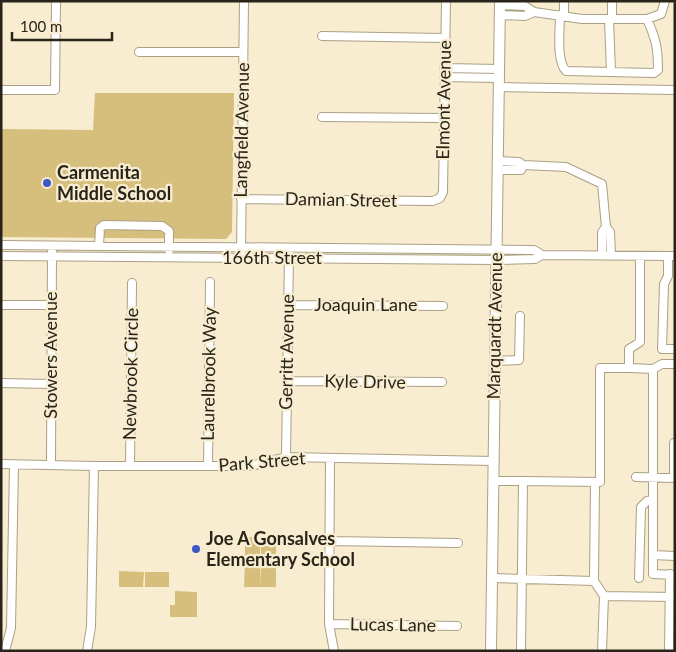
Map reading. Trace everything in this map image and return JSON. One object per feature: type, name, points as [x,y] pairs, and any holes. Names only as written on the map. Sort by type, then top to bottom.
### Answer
[{"type":"main road","name":"Marquardt Avenue","points":[[491,651],[499,7]]},
{"type":"street","points":[[1,90],[55,90],[56,1]]},
{"type":"street","name":"Langfield Avenue","points":[[241,258],[244,1]]},
{"type":"street","name":"Elmont Avenue","points":[[440,198],[443,192],[446,1]]},
{"type":"street","points":[[564,1],[560,57],[562,67],[566,70],[654,73],[658,70],[656,38],[647,20]]},
{"type":"street","points":[[611,72],[612,1]]},
{"type":"street","points":[[499,7],[525,6],[534,12],[582,19],[647,20],[661,14],[665,1]]},
{"type":"street","points":[[322,36],[445,38]]},
{"type":"street","points":[[139,52],[243,52]]},
{"type":"street","points":[[444,68],[498,78]]},
{"type":"street","points":[[444,77],[498,78],[674,90]]},
{"type":"street","points":[[322,117],[444,118]]},
{"type":"street","points":[[497,165],[519,162],[523,165],[566,167],[602,184],[606,227],[602,232],[607,255]]},
{"type":"street","name":"Damian Street","points":[[241,199],[433,201],[440,198]]},
{"type":"street","points":[[99,246],[100,228],[104,225],[162,226],[169,230],[169,257]]},
{"type":"street","name":"166th Street","points":[[1,245],[241,247],[496,255]]},
{"type":"street","name":"Stowers Avenue","points":[[51,465],[52,245]]},
{"type":"street","name":"Gerritt Avenue","points":[[286,457],[289,248]]},
{"type":"street","name":"166th Street","points":[[1,256],[289,258],[496,255],[534,250],[542,255],[672,256]]},
{"type":"street","points":[[629,368],[629,349],[640,342],[640,256]]},
{"type":"street","points":[[672,256],[668,276],[664,284],[662,348],[675,348]]},
{"type":"street","name":"Laurelbrook Way","points":[[208,466],[210,282]]},
{"type":"street","name":"Newbrook Circle","points":[[130,466],[132,283]]},
{"type":"street","points":[[1,305],[52,305]]},
{"type":"street","name":"Joaquin Lane","points":[[288,305],[443,306]]},
{"type":"street","points":[[495,361],[519,360],[520,316]]},
{"type":"street","points":[[494,481],[600,482],[600,368],[653,369],[662,364],[675,364]]},
{"type":"street","points":[[653,369],[654,574],[673,574],[669,651]]},
{"type":"street","name":"Kyle Drive","points":[[287,381],[442,382]]},
{"type":"street","points":[[1,383],[51,384]]},
{"type":"street","points":[[636,477],[674,478],[674,443]]},
{"type":"street","name":"Park Street","points":[[1,464],[251,466],[286,457],[494,461]]},
{"type":"street","points":[[330,458],[329,624],[334,651]]},
{"type":"street","points":[[4,651],[11,628],[14,465]]},
{"type":"street","points":[[86,651],[91,627],[94,466]]},
{"type":"street","points":[[521,651],[523,481]]},
{"type":"street","points":[[595,482],[594,581],[604,596],[602,651]]},
{"type":"street","points":[[640,578],[641,507],[647,501],[653,500]]},
{"type":"street","points":[[330,541],[458,543]]},
{"type":"street","points":[[653,555],[675,556]]},
{"type":"street","points":[[492,578],[594,581]]},
{"type":"street","points":[[604,596],[672,597]]},
{"type":"street","name":"Lucas Lane","points":[[329,624],[456,626]]},
{"type":"shaded area","points":[[95,93],[234,93],[232,232],[226,239],[1,237],[1,129],[93,130]]},
{"type":"shaded area","points":[[245,537],[260,537],[260,562],[245,562]]},
{"type":"shaded area","points":[[261,537],[276,537],[276,562],[261,562]]},
{"type":"shaded area","points":[[245,563],[260,563],[260,586],[261,563],[276,563],[276,587],[244,587]]},
{"type":"shaded area","points":[[119,571],[144,572],[143,587],[119,587]]},
{"type":"shaded area","points":[[145,572],[169,572],[169,587],[145,587]]},
{"type":"shaded area","points":[[175,591],[197,592],[197,617],[170,617],[170,605],[175,605]]},
{"type":"place","name":"Carmenita Middle School","points":[[47,183]]},
{"type":"place","name":"Joe A Gonsalves Elementary School","points":[[196,549]]}]
